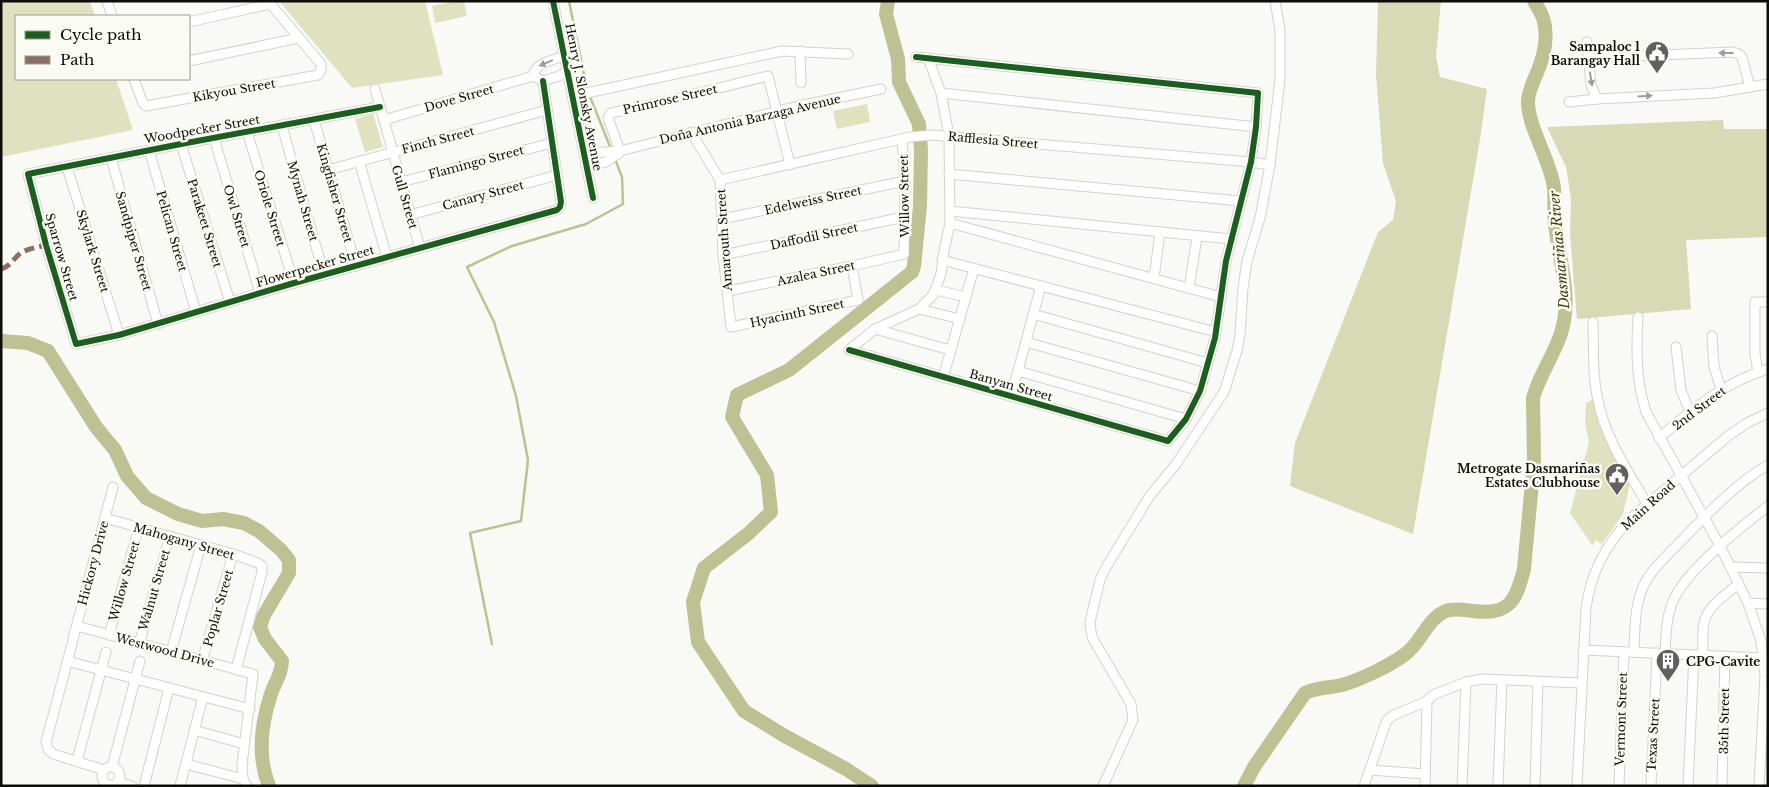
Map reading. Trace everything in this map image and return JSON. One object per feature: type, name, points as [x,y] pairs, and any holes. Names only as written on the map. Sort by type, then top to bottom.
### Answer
[{"type":"street","points":[[107,1],[112,15]]},
{"type":"street","name":"Henry J. Slonsky Avenue","points":[[553,1],[593,198]]},
{"type":"street","points":[[1103,786],[1133,720],[1130,704],[1093,639],[1090,622],[1100,580],[1105,569],[1149,496],[1176,464],[1224,392],[1240,335],[1247,261],[1260,218],[1270,165],[1280,79],[1280,30],[1275,1]]},
{"type":"street","points":[[190,22],[269,3],[299,38],[190,61]]},
{"type":"street","name":"Kikyou Street","points":[[134,80],[143,103],[146,106],[318,75],[321,70],[321,64],[299,38]]},
{"type":"street","points":[[1587,42],[1591,85],[1597,99]]},
{"type":"street","points":[[573,96],[782,51],[848,54]]},
{"type":"street","points":[[800,51],[801,83]]},
{"type":"street","points":[[1588,58],[1733,52],[1742,57],[1750,87]]},
{"type":"street","name":"Dove Street","points":[[384,120],[534,76],[536,68],[544,63],[565,56]]},
{"type":"street","points":[[916,57],[1258,93],[1251,162],[1231,239],[1216,332],[1200,392],[1186,418],[1018,371]]},
{"type":"street","points":[[875,329],[919,309],[936,290],[941,274],[950,224],[949,136],[941,93],[928,58]]},
{"type":"street","points":[[534,76],[543,81],[568,71]]},
{"type":"street","name":"Primrose Street","points":[[620,151],[609,123],[608,118],[611,113],[768,76],[778,112]]},
{"type":"street","points":[[543,81],[557,175]]},
{"type":"street","points":[[1568,102],[1714,93],[1768,84]]},
{"type":"street","name":"Gull Street","points":[[375,89],[420,248]]},
{"type":"street","name":"Doña Antonia Barzaga Avenue","points":[[584,156],[620,151],[794,107],[881,89]]},
{"type":"street","points":[[941,93],[1256,127]]},
{"type":"street","name":"Woodpecker Street","points":[[28,176],[29,174],[149,150],[380,108]]},
{"type":"street","name":"Finch Street","points":[[328,170],[547,110]]},
{"type":"street","points":[[778,112],[790,165]]},
{"type":"street","name":"Kingfisher Street","points":[[314,120],[356,266]]},
{"type":"street","name":"Mynah Street","points":[[282,126],[324,275]]},
{"type":"street","name":"Oriole Street","points":[[247,132],[294,283]]},
{"type":"street","name":"Amarouth Street","points":[[691,132],[720,180],[723,255],[731,327]]},
{"type":"street","name":"Rafflesia Street","points":[[720,180],[906,138],[931,135],[1270,165]]},
{"type":"street","name":"Owl Street","points":[[214,138],[260,293]]},
{"type":"street","name":"Willow Street","points":[[904,254],[906,138]]},
{"type":"street","name":"Flamingo Street","points":[[401,182],[552,143]]},
{"type":"street","name":"Parakeet Street","points":[[181,144],[230,302]]},
{"type":"street","name":"Pelican Street","points":[[149,150],[196,312]]},
{"type":"street","name":"Doña Antonia Barzaga Avenue","points":[[586,166],[606,162],[620,151]]},
{"type":"street","name":"Sandpiper Street","points":[[110,158],[158,324]]},
{"type":"street","points":[[359,161],[387,257]]},
{"type":"street","name":"Skylark Street","points":[[67,167],[119,335]]},
{"type":"street","points":[[950,174],[1240,201]]},
{"type":"street","name":"Flowerpecker Street","points":[[76,344],[119,335],[294,283],[557,210],[561,202],[557,175]]},
{"type":"street","name":"Canary Street","points":[[410,214],[557,175]]},
{"type":"street","name":"Sparrow Street","points":[[28,176],[76,344]]},
{"type":"street","name":"Edelweiss Street","points":[[722,219],[905,182]]},
{"type":"street","points":[[950,210],[1197,237],[1231,239]]},
{"type":"street","name":"Daffodil Street","points":[[723,255],[904,217]]},
{"type":"street","points":[[950,224],[1221,297]]},
{"type":"street","points":[[1154,278],[1160,232]]},
{"type":"street","points":[[1189,288],[1197,237]]},
{"type":"street","name":"Azalea Street","points":[[728,291],[904,254]]},
{"type":"street","points":[[942,260],[1216,332]]},
{"type":"street","name":"Hyacinth Street","points":[[731,327],[858,300],[852,266]]},
{"type":"street","points":[[943,378],[974,268]]},
{"type":"street","points":[[1011,396],[1041,286]]},
{"type":"street","points":[[936,290],[966,297]]},
{"type":"street","points":[[1758,372],[1755,354],[1755,302],[1768,302]]},
{"type":"street","points":[[919,309],[960,319]]},
{"type":"street","points":[[1033,314],[1208,363]]},
{"type":"street","points":[[1638,317],[1636,356],[1639,384],[1646,412],[1720,546],[1764,641],[1763,658],[1766,676],[1764,749],[1759,786]]},
{"type":"street","points":[[1593,322],[1595,384],[1602,416],[1618,454],[1647,504]]},
{"type":"street","points":[[875,329],[950,350]]},
{"type":"street","name":"Banyan Street","points":[[875,329],[848,350],[1168,441],[1186,418]]},
{"type":"street","points":[[1712,336],[1714,367],[1721,389]]},
{"type":"street","points":[[1026,342],[1200,392]]},
{"type":"street","points":[[1676,347],[1681,390],[1690,412]]},
{"type":"street","name":"2nd Street","points":[[1659,438],[1721,389],[1768,369]]},
{"type":"street","name":"Main Road","points":[[1577,786],[1586,608],[1588,592],[1596,568],[1608,545],[1620,530],[1647,504],[1728,436],[1747,423],[1768,413]]},
{"type":"street","points":[[1634,652],[1636,610],[1646,581],[1663,558],[1705,517],[1745,482],[1768,465]]},
{"type":"street","name":"Hickory Drive","points":[[108,768],[52,754],[46,742],[113,487]]},
{"type":"street","name":"Texas Street","points":[[1651,786],[1661,654],[1669,612],[1674,598],[1693,572],[1720,546],[1768,506]]},
{"type":"street","name":"Mahogany Street","points":[[105,518],[233,554],[258,562],[262,566],[236,670]]},
{"type":"street","name":"Willow Street","points":[[109,635],[139,527]]},
{"type":"street","name":"Walnut Street","points":[[139,644],[170,536]]},
{"type":"street","points":[[171,652],[201,545]]},
{"type":"street","name":"Poplar Street","points":[[202,661],[233,554]]},
{"type":"street","points":[[1730,567],[1768,568]]},
{"type":"street","points":[[1688,786],[1698,655],[1704,623],[1707,614],[1714,605],[1738,584]]},
{"type":"street","points":[[1748,603],[1768,604]]},
{"type":"street","name":"Westwood Drive","points":[[76,626],[253,674],[250,709]]},
{"type":"street","points":[[1583,650],[1763,658]]},
{"type":"street","points":[[77,761],[106,652]]},
{"type":"street","name":"Vermont Street","points":[[1619,786],[1624,652]]},
{"type":"street","name":"35th Street","points":[[1722,786],[1725,656]]},
{"type":"street","points":[[67,661],[250,709],[244,744],[245,782],[186,764]]},
{"type":"street","points":[[108,768],[119,771],[120,777],[114,785],[108,785],[102,778],[108,768],[140,661]]},
{"type":"street","points":[[1364,786],[1387,720],[1394,715],[1427,701],[1433,695],[1466,682],[1482,680],[1581,683]]},
{"type":"street","points":[[1498,786],[1502,680]]},
{"type":"street","points":[[1462,786],[1466,682]]},
{"type":"street","points":[[1535,786],[1538,682]]},
{"type":"street","points":[[144,786],[169,688]]},
{"type":"street","points":[[180,786],[203,697]]},
{"type":"street","points":[[1425,786],[1427,701]]},
{"type":"street","points":[[194,730],[244,744]]},
{"type":"street","points":[[1370,770],[1425,774]]},
{"type":"street","points":[[118,782],[132,786]]},
{"type":"green space","points":[[1,1],[90,1],[95,15],[15,15],[15,80],[116,80],[133,130],[1,157]]},
{"type":"green space","points":[[279,1],[425,1],[443,75],[352,88]]},
{"type":"green space","points":[[464,1],[467,16],[435,23],[432,6]]},
{"type":"green space","points":[[1378,1],[1441,1],[1436,57],[1440,77],[1487,89],[1413,534],[1290,486],[1295,443],[1378,232],[1393,220],[1396,201],[1383,163],[1376,75]]},
{"type":"green space","points":[[867,104],[870,122],[837,129],[833,111]]},
{"type":"green space","points":[[373,114],[383,147],[365,152],[355,119]]},
{"type":"green space","points":[[1723,120],[1724,129],[1768,129],[1768,237],[1686,240],[1691,309],[1577,319],[1570,234],[1571,200],[1569,185],[1566,167],[1547,127]]},
{"type":"green space","points":[[1593,399],[1609,447],[1630,484],[1623,514],[1602,544],[1596,540],[1592,545],[1570,513],[1589,442],[1585,423],[1586,403]]},
{"type":"waterway","points":[[569,1],[587,89],[611,149]]},
{"type":"waterway","points":[[872,786],[846,769],[783,735],[744,711],[698,642],[693,602],[704,568],[749,533],[771,512],[767,475],[732,417],[737,395],[789,370],[912,272],[914,266],[920,206],[921,150],[919,124],[899,82],[898,59],[886,14],[888,1]]},
{"type":"waterway","name":"Dasmariñas River","points":[[1244,786],[1254,767],[1305,693],[1349,683],[1391,664],[1410,650],[1439,614],[1456,609],[1485,612],[1495,611],[1509,604],[1518,590],[1524,569],[1534,461],[1533,398],[1562,331],[1566,296],[1554,218],[1553,182],[1531,121],[1528,102],[1531,87],[1542,60],[1546,39],[1543,18],[1534,1]]},
{"type":"waterway","points":[[492,644],[470,533],[521,521],[528,460],[516,396],[494,322],[467,267],[512,246],[586,224],[623,204],[622,177],[615,159]]},
{"type":"waterway","points":[[1,341],[28,343],[48,351],[96,427],[115,450],[127,476],[146,498],[178,514],[202,521],[223,519],[244,523],[259,531],[281,550],[289,560],[289,573],[264,615],[260,627],[265,639],[282,661],[263,728],[263,763],[269,786]]},
{"type":"marked path","points":[[1,269],[8,266],[23,252],[46,245]]},
{"type":"cycle path","points":[[553,1],[593,198]]},
{"type":"cycle path","points":[[849,350],[1168,441],[1186,419],[1200,391],[1215,338],[1226,261],[1251,162],[1258,93],[916,57]]},
{"type":"cycle path","points":[[380,107],[28,174],[46,245],[76,344],[119,335],[294,283],[557,210],[561,202],[543,81]]},
{"type":"place","name":"Sampaloc 1 Barangay Hall","points":[[1657,74]]},
{"type":"place","name":"Metrogate Dasmariñas Estates Clubhouse","points":[[1617,496]]},
{"type":"place","name":"CPG-Cavite","points":[[1668,682]]}]
